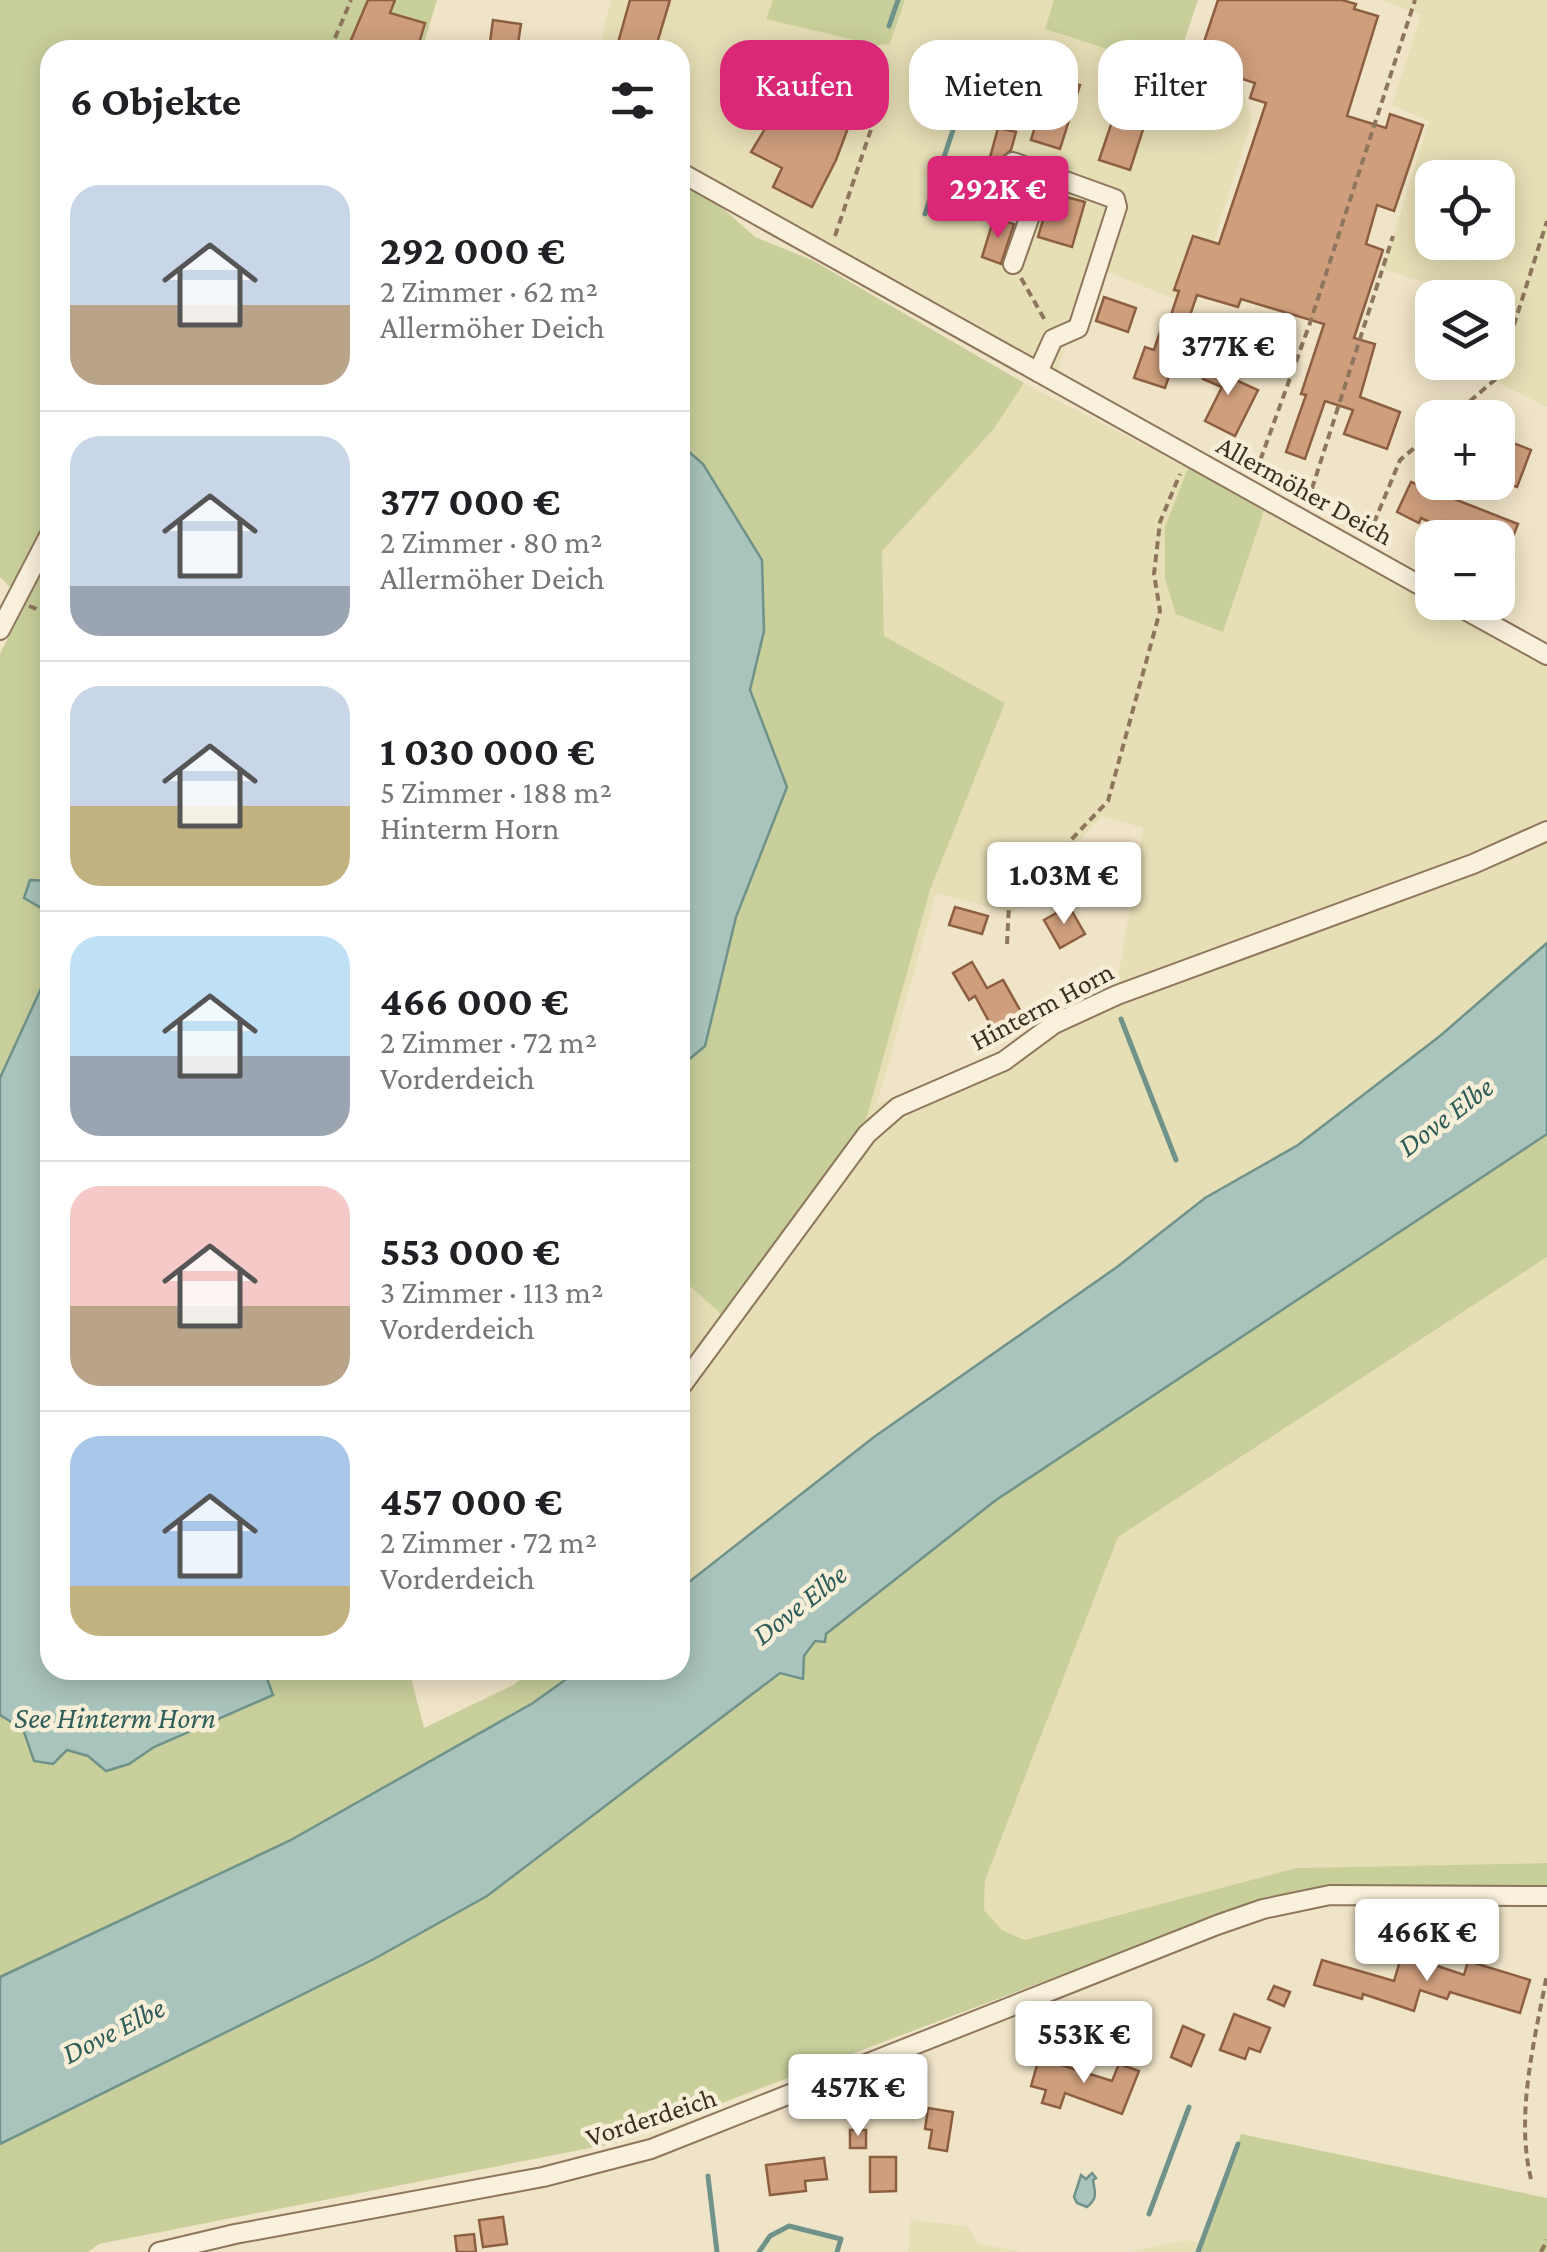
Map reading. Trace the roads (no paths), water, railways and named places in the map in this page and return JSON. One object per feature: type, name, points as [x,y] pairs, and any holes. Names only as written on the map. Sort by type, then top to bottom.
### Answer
[{"type":"street","points":[[1013,162],[1115,199],[1118,207],[1078,328],[1053,339],[1038,372]]},
{"type":"street","points":[[1013,264],[1045,174]]},
{"type":"street","name":"Allermöher Deich","points":[[690,178],[1415,583]]},
{"type":"street","points":[[0,630],[40,553]]},
{"type":"street","points":[[1484,620],[1547,655]]},
{"type":"street","name":"Hinterm Horn","points":[[690,1374],[867,1134],[898,1107],[1004,1060],[1054,1024],[1116,995],[1473,864],[1547,832]]},
{"type":"street","name":"Vorderdeich","points":[[159,2252],[234,2234],[543,2177],[651,2149],[1218,1925],[1303,1899],[1368,1893],[1547,1896]]},
{"type":"water","points":[[690,453],[703,464],[762,560],[764,631],[750,690],[787,787],[736,917],[705,1046],[690,1059]]},
{"type":"water","points":[[30,880],[40,880],[40,907],[24,898]]},
{"type":"water","name":"Dove Elbe","points":[[1547,943],[1547,1134],[996,1500],[826,1634],[825,1642],[815,1641],[804,1656],[803,1679],[780,1673],[487,1896],[374,1959],[0,2144],[0,1977],[289,1841],[533,1703],[565,1680],[690,1680],[690,1581],[874,1437],[1117,1267],[1205,1198],[1298,1145],[1440,1036]]},
{"type":"water","name":"See Hinterm Horn","points":[[40,991],[40,1680],[268,1680],[273,1695],[154,1747],[129,1764],[106,1771],[88,1756],[67,1750],[53,1764],[34,1761],[23,1729],[0,1715],[0,1078]]},
{"type":"water","points":[[1092,2173],[1096,2178],[1095,2195],[1087,2207],[1074,2197],[1081,2175],[1086,2179]]},
{"type":"waterway","points":[[889,26],[898,0]]},
{"type":"waterway","points":[[925,214],[953,130]]},
{"type":"waterway","points":[[1121,1019],[1176,1160]]},
{"type":"waterway","points":[[1149,2214],[1189,2107]]},
{"type":"waterway","points":[[1198,2252],[1238,2144]]},
{"type":"waterway","points":[[708,2176],[717,2252]]},
{"type":"waterway","points":[[759,2252],[770,2236],[789,2226],[841,2239],[837,2252]]}]
